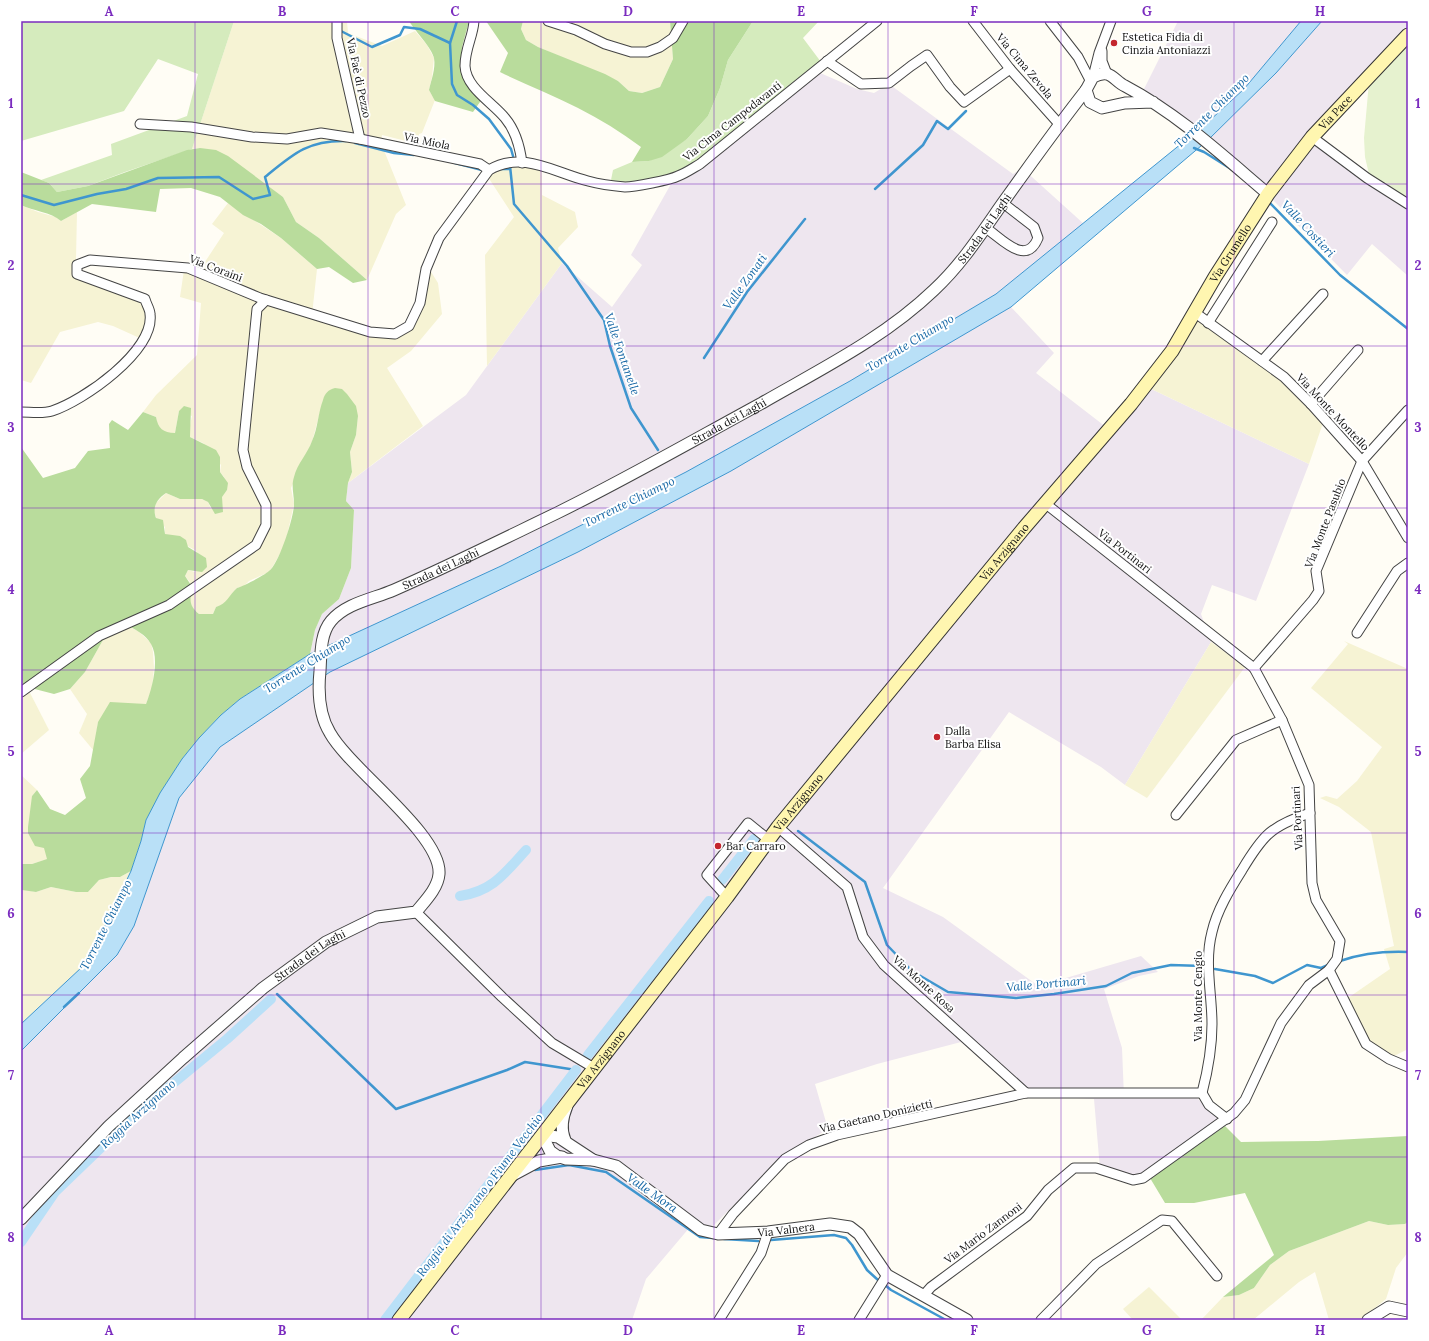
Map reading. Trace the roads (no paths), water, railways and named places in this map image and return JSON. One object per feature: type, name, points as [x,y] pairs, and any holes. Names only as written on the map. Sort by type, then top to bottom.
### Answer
[{"type":"main road","name":"Via Pace","points":[[1268,194],[1312,137],[1408,35]]},
{"type":"main road","name":"Via Grumello","points":[[1194,312],[1214,277],[1268,194]]},
{"type":"main road","name":"Via Arzignano","points":[[399,1320],[727,897],[778,827],[1136,398],[1172,351],[1194,312]]},
{"type":"street","name":"Via Faè di Pezzo","points":[[337,21],[337,38],[360,139]]},
{"type":"street","points":[[474,21],[467,44],[465,67],[471,83],[506,118],[514,131],[520,148],[522,163]]},
{"type":"street","points":[[548,21],[576,30],[605,44],[631,52],[647,52],[660,47],[673,38],[683,21]]},
{"type":"street","name":"Via Cima Campodavanti","points":[[489,170],[499,164],[512,162],[547,166],[588,181],[626,187],[677,177],[700,164],[877,21]]},
{"type":"street","name":"Via Cima Zevola","points":[[973,21],[1010,69],[1060,125]]},
{"type":"street","points":[[1050,21],[1078,57],[1090,82]]},
{"type":"street","points":[[1106,108],[1090,102],[1090,82],[1111,21]]},
{"type":"street","points":[[1103,44],[1102,61],[1107,74],[1118,82],[1141,94],[1193,130],[1268,194]]},
{"type":"street","points":[[827,62],[861,84],[890,83],[911,66],[928,55],[950,87],[964,102],[1010,69]]},
{"type":"street","points":[[1078,57],[1090,62],[1097,60]]},
{"type":"street","points":[[1090,82],[1102,74],[1107,74]]},
{"type":"street","name":"Strada dei Laghi","points":[[21,1219],[109,1126],[183,1058],[263,988],[326,942],[377,917],[416,912],[435,885],[439,876],[439,866],[429,844],[418,829],[345,753],[330,734],[322,715],[319,685],[324,631],[330,622],[338,614],[356,604],[392,591],[568,507],[846,355],[917,306],[958,266],[1070,112],[1090,82]]},
{"type":"street","points":[[1106,108],[1117,101],[1120,87],[1118,82]]},
{"type":"street","points":[[1070,112],[1078,109],[1106,108],[1125,103],[1152,102]]},
{"type":"street","name":"Via Miola","points":[[140,124],[191,127],[252,137],[287,139],[321,133],[360,139],[480,164],[489,170]]},
{"type":"street","points":[[1312,137],[1367,178],[1408,204]]},
{"type":"street","name":"Via Coraini","points":[[21,412],[50,411],[71,403],[96,387],[122,365],[141,345],[148,330],[150,314],[145,299],[77,274],[77,265],[90,260],[188,268],[266,300],[370,332],[395,334],[409,326],[420,303],[426,269],[439,238],[489,170]]},
{"type":"street","points":[[986,228],[1020,252],[1027,252],[1034,247],[1038,238],[1034,227],[1003,203]]},
{"type":"street","points":[[1208,323],[1272,222]]},
{"type":"street","points":[[1262,361],[1323,294]]},
{"type":"street","points":[[21,692],[99,636],[169,605],[256,545],[266,525],[266,505],[247,467],[243,450],[258,309],[266,300]]},
{"type":"street","name":"Via Monte Montello","points":[[1194,312],[1284,377],[1311,404],[1362,461],[1408,538]]},
{"type":"street","points":[[1311,404],[1358,350]]},
{"type":"street","name":"Via Monte Pasubio","points":[[1254,668],[1313,600],[1318,591],[1316,571],[1362,461],[1408,410]]},
{"type":"street","name":"Via Portinari","points":[[1046,504],[1254,668],[1282,720],[1309,785],[1314,889],[1316,900],[1340,941],[1337,959],[1329,970],[1309,985],[1282,1023],[1245,1100],[1227,1119],[1199,1138]]},
{"type":"street","points":[[1357,634],[1397,571],[1408,563]]},
{"type":"street","points":[[1176,815],[1236,740],[1282,720]]},
{"type":"street","name":"Via Monte Cengio","points":[[1202,1093],[1211,1042],[1211,1005],[1208,960],[1211,933],[1219,909],[1259,842],[1281,824],[1310,813]]},
{"type":"street","points":[[727,897],[707,875],[748,823],[769,840]]},
{"type":"street","name":"Via Monte Rosa","points":[[778,827],[847,887],[863,937],[884,965],[1026,1093]]},
{"type":"street","points":[[416,912],[502,997],[552,1043],[594,1068]]},
{"type":"street","points":[[1329,970],[1366,1044],[1389,1059],[1408,1067]]},
{"type":"street","points":[[1026,1093],[1202,1093],[1209,1105],[1227,1119]]},
{"type":"street","name":"Via Gaetano Donizietti","points":[[718,1234],[733,1214],[785,1159],[809,1145],[837,1135],[1026,1093]]},
{"type":"street","points":[[565,1140],[562,1134],[562,1124],[563,1116],[569,1100]]},
{"type":"street","name":"Via Valnera","points":[[542,1135],[558,1137],[565,1140],[593,1160]]},
{"type":"street","name":"Via Valnera","points":[[542,1135],[550,1151],[562,1157],[577,1160],[593,1160],[616,1166],[701,1230],[718,1234],[768,1232],[830,1224],[850,1227],[859,1234],[887,1275],[967,1320]]},
{"type":"street","name":"Via Mario Zannoni","points":[[923,1296],[930,1287],[1027,1216],[1048,1190],[1074,1168],[1096,1168],[1133,1180],[1143,1178],[1199,1138]]},
{"type":"street","name":"Via Valnera","points":[[509,1177],[539,1161],[562,1157]]},
{"type":"street","points":[[1041,1320],[1096,1264],[1162,1220],[1172,1221],[1217,1276]]},
{"type":"street","points":[[719,1320],[761,1253],[768,1232]]},
{"type":"street","points":[[859,1320],[887,1275]]},
{"type":"street","points":[[1368,1320],[1389,1307],[1408,1311]]},
{"type":"water","points":[[1301,21],[1322,21],[1276,73],[1208,140],[1011,307],[731,471],[578,552],[330,672],[220,747],[179,798],[134,926],[117,955],[21,1051],[21,1024],[82,967],[94,949],[131,871],[146,820],[160,793],[182,759],[199,738],[221,715],[240,699],[310,654],[501,566],[686,472],[850,381],[996,294],[1208,122],[1244,89]]},
{"type":"waterway","name":"Valle Fontanelle","points":[[457,21],[450,43],[452,84],[457,95],[473,105],[489,119],[511,149],[513,156]]},
{"type":"waterway","points":[[341,31],[372,47],[400,35],[404,27],[420,29],[450,43]]},
{"type":"waterway","name":"Valle Zonati","points":[[875,189],[923,145],[937,121],[948,129],[966,111]]},
{"type":"waterway","points":[[21,195],[54,205],[97,194],[126,189],[158,178],[219,177],[253,199],[270,195],[265,177],[293,155],[321,143],[346,141]]},
{"type":"waterway","points":[[355,143],[394,153],[414,155]]},
{"type":"waterway","name":"Valle Costieri","points":[[1194,148],[1204,152],[1231,169]]},
{"type":"waterway","points":[[455,163],[482,170]]},
{"type":"waterway","name":"Valle Fontanelle","points":[[510,166],[514,204],[567,266],[604,320],[610,346],[631,408],[658,450]]},
{"type":"waterway","points":[[500,169],[509,169]]},
{"type":"waterway","name":"Valle Costieri","points":[[1268,201],[1340,275],[1408,329]]},
{"type":"waterway","name":"Valle Zonati","points":[[704,358],[747,292],[805,219]]},
{"type":"waterway","name":"Valle Portinari","points":[[798,831],[865,882],[887,945],[912,971],[948,992],[1016,998],[1106,986],[1132,973],[1171,965],[1203,966]]},
{"type":"waterway","name":"Roggia di Arzignano o Fiume Vecchio","points":[[722,880],[754,839]]},
{"type":"waterway","name":"Roggia Arzignano","points":[[460,896],[481,890],[498,880],[526,850]]},
{"type":"waterway","name":"Roggia di Arzignano o Fiume Vecchio","points":[[588,1055],[709,901]]},
{"type":"waterway","name":"Valle Portinari","points":[[1340,961],[1374,953],[1408,952]]},
{"type":"waterway","name":"Valle Portinari","points":[[1215,969],[1255,976],[1273,983],[1307,965],[1321,968],[1328,965]]},
{"type":"waterway","name":"Torrente Chiampo","points":[[64,1007],[79,993]]},
{"type":"waterway","points":[[277,994],[396,1109],[507,1070],[525,1062],[576,1070]]},
{"type":"waterway","name":"Roggia Arzignano","points":[[21,1242],[55,1192],[136,1114],[227,1039],[271,999]]},
{"type":"waterway","name":"Roggia di Arzignano o Fiume Vecchio","points":[[385,1320],[576,1070]]},
{"type":"waterway","name":"Valle Mora","points":[[535,1170],[569,1165],[606,1172],[700,1237],[713,1238]]},
{"type":"waterway","name":"Valle Mora","points":[[771,1240],[834,1235],[846,1238],[867,1270],[878,1280]]},
{"type":"waterway","name":"Valle Mora","points":[[724,1239],[758,1241]]},
{"type":"waterway","name":"Valle Mora","points":[[885,1285],[891,1290],[946,1320]]},
{"type":"place","name":"Estetica Fidia di Cinzia Antoniazzi","points":[[1114,43]]},
{"type":"place","name":"Dalla Barba Elisa","points":[[937,737]]},
{"type":"place","name":"Bar Carraro","points":[[718,846]]}]
